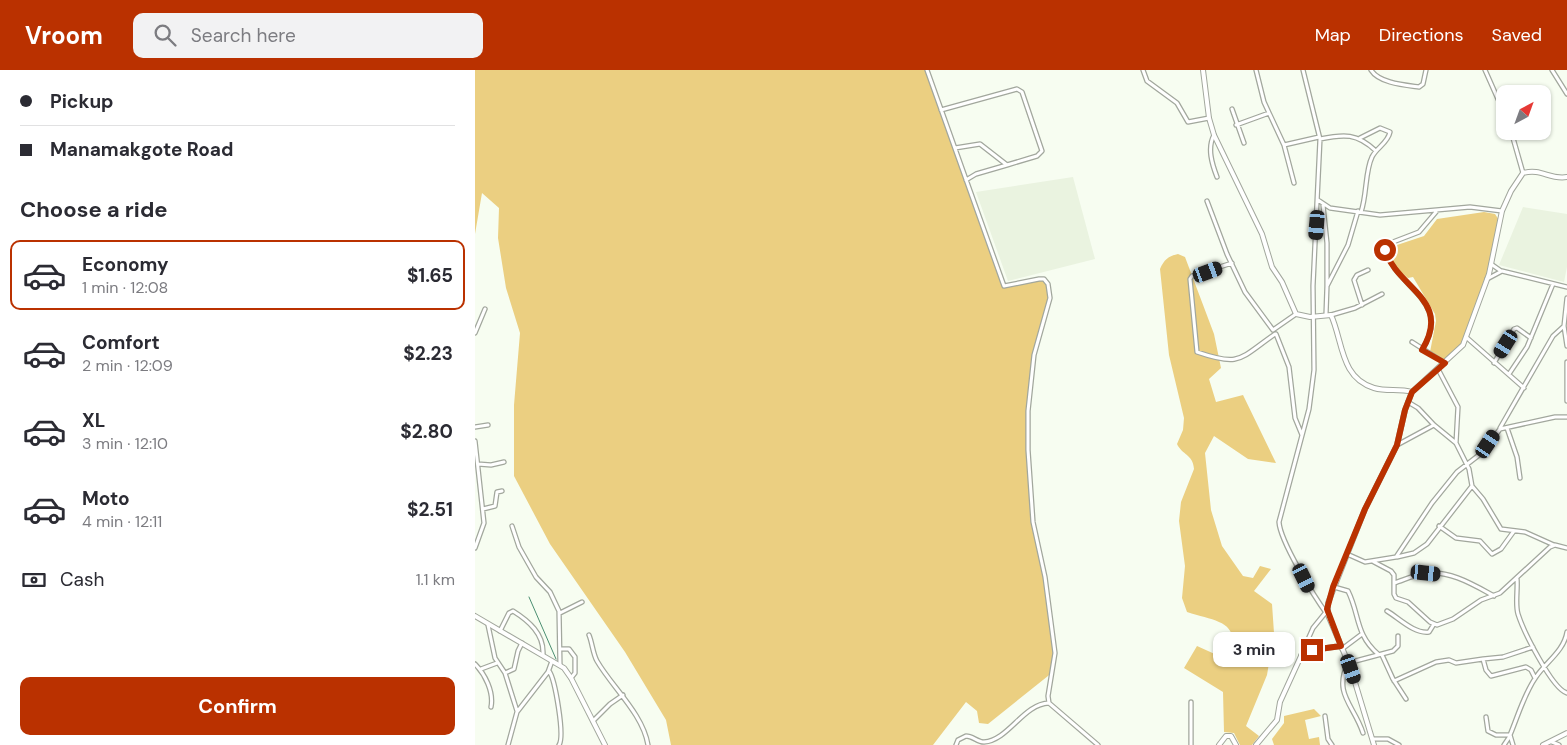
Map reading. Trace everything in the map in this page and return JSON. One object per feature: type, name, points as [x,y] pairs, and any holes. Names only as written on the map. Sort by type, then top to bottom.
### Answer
[{"type":"street","points":[[927,70],[1004,286],[1039,279],[1044,280],[1048,284],[1050,298],[1034,355],[1028,411],[1029,476],[1033,522],[1045,578],[1055,653],[1048,694],[1049,703],[1098,745]]},
{"type":"street","points":[[1143,70],[1147,81],[1177,103],[1188,122],[1209,118]]},
{"type":"street","points":[[1203,70],[1209,118],[1214,135],[1262,234],[1272,267],[1282,282],[1296,314],[1314,317],[1328,314],[1362,305],[1382,294]]},
{"type":"street","points":[[1256,70],[1269,113],[1284,145],[1294,183]]},
{"type":"street","points":[[1303,70],[1319,138],[1314,271],[1314,370],[1309,409],[1282,506],[1279,529],[1311,592],[1327,613],[1342,647],[1374,745]]},
{"type":"street","points":[[1371,70],[1375,76],[1382,80],[1419,87],[1423,84],[1426,70]]},
{"type":"street","points":[[1485,70],[1496,95]]},
{"type":"street","points":[[1552,70],[1567,94]]},
{"type":"street","points":[[941,110],[1011,89],[1017,88],[1022,92],[1041,151],[1037,156],[976,174],[966,180]]},
{"type":"street","points":[[1232,109],[1236,125],[1245,143]]},
{"type":"street","points":[[1236,125],[1269,113]]},
{"type":"street","points":[[1284,145],[1337,136],[1360,138],[1380,128],[1388,130],[1390,135],[1370,160],[1367,194],[1348,244],[1327,286]]},
{"type":"street","points":[[1214,135],[1211,141],[1211,162],[1217,177]]},
{"type":"street","points":[[1360,138],[1376,151]]},
{"type":"street","points":[[1514,140],[1523,174]]},
{"type":"street","points":[[955,148],[980,144],[1007,165]]},
{"type":"street","points":[[1256,745],[1277,720],[1279,702],[1313,628],[1327,613],[1333,587],[1365,509],[1397,445],[1412,392],[1463,345],[1491,264],[1502,211],[1511,191],[1523,174],[1536,171],[1555,178],[1567,177]]},
{"type":"street","points":[[1318,200],[1329,208],[1389,215],[1470,208],[1502,211]]},
{"type":"street","points":[[1207,201],[1245,292],[1274,332],[1289,367],[1295,418],[1302,436]]},
{"type":"street","points":[[1323,204],[1327,243],[1328,314],[1346,364],[1356,377],[1374,389],[1398,388],[1412,392]]},
{"type":"street","points":[[1422,350],[1429,336],[1433,318],[1427,306],[1390,261],[1385,250],[1393,242],[1419,232],[1437,212]]},
{"type":"street","points":[[1232,263],[1191,277],[1197,352],[1221,360],[1234,361],[1296,314]]},
{"type":"street","points":[[1491,264],[1501,271],[1567,287]]},
{"type":"street","points":[[1362,305],[1354,280],[1357,275],[1368,270]]},
{"type":"street","points":[[1486,280],[1501,271]]},
{"type":"street","points":[[1509,374],[1531,338],[1553,284]]},
{"type":"street","points":[[1567,298],[1565,326],[1567,346]]},
{"type":"street","points":[[475,333],[485,309]]},
{"type":"street","points":[[1396,557],[1432,503],[1466,464],[1483,452],[1500,429],[1553,336],[1565,326]]},
{"type":"street","points":[[1494,363],[1514,330],[1517,328],[1531,338]]},
{"type":"street","points":[[1466,337],[1524,388]]},
{"type":"street","points":[[1412,342],[1445,363]]},
{"type":"street","points":[[1567,362],[1567,401]]},
{"type":"street","points":[[1438,369],[1458,407],[1457,443],[1466,464],[1472,486],[1483,499],[1501,529],[1530,534],[1567,548]]},
{"type":"street","points":[[1408,402],[1418,408],[1434,425],[1457,443]]},
{"type":"street","points":[[1500,429],[1555,417],[1567,417]]},
{"type":"street","points":[[475,427],[487,425]]},
{"type":"street","points":[[1397,445],[1434,425]]},
{"type":"street","points":[[1507,428],[1517,457],[1520,478]]},
{"type":"street","points":[[475,441],[484,528],[475,548]]},
{"type":"street","points":[[478,464],[491,465],[504,462]]},
{"type":"street","points":[[1373,562],[1419,551],[1427,544],[1439,526],[1472,486]]},
{"type":"street","points":[[483,509],[495,506],[497,492],[503,491]]},
{"type":"street","points":[[512,526],[519,547],[536,577],[550,592],[559,613],[561,665]]},
{"type":"street","points":[[1439,526],[1456,538],[1480,541],[1492,554],[1501,549],[1515,531]]},
{"type":"street","points":[[1347,554],[1357,559],[1373,562],[1391,571],[1395,578],[1393,594],[1396,598],[1408,602],[1437,625],[1453,619],[1481,600],[1494,596],[1517,579],[1544,551],[1555,545]]},
{"type":"street","points":[[1394,583],[1426,573],[1440,574],[1470,582],[1494,596]]},
{"type":"street","points":[[1517,579],[1518,614],[1544,666],[1558,687],[1567,692]]},
{"type":"street","points":[[1333,587],[1348,591],[1362,634],[1380,654],[1406,699]]},
{"type":"street","points":[[559,613],[581,602]]},
{"type":"street","points":[[1387,611],[1395,618],[1424,632],[1429,632],[1434,624]]},
{"type":"street","points":[[500,631],[510,612],[515,612],[528,622],[538,634],[543,644],[543,654]]},
{"type":"street","points":[[475,616],[561,665],[571,678],[605,745]]},
{"type":"street","points":[[488,625],[488,634],[497,663],[505,673],[517,712]]},
{"type":"street","points":[[1503,745],[1510,735],[1535,678],[1562,646],[1567,632]]},
{"type":"street","points":[[1301,656],[1312,650],[1342,647],[1362,634]]},
{"type":"street","points":[[589,635],[596,660],[623,695],[646,737],[648,745]]},
{"type":"street","points":[[1363,733],[1343,692],[1343,674],[1348,663],[1380,654],[1398,646],[1398,636]]},
{"type":"street","points":[[505,673],[514,669],[522,643]]},
{"type":"street","points":[[1394,681],[1436,662],[1449,660],[1456,663],[1503,656],[1533,647]]},
{"type":"street","points":[[561,649],[569,649],[574,654],[575,672],[571,678]]},
{"type":"street","points":[[1483,659],[1486,670],[1491,676],[1524,667],[1529,668],[1535,678]]},
{"type":"street","points":[[508,745],[517,712],[549,671],[553,660]]},
{"type":"street","points":[[481,670],[497,663]]},
{"type":"street","points":[[475,664],[481,670],[491,694],[491,707]]},
{"type":"street","points":[[549,671],[554,680],[562,728],[559,745]]},
{"type":"street","points":[[593,721],[609,704],[623,695]]},
{"type":"street","points":[[1191,702],[1191,745]]},
{"type":"street","points":[[956,745],[958,740],[966,736],[981,742],[991,740],[1019,721],[1031,709],[1049,703]]},
{"type":"street","points":[[1325,716],[1326,731],[1332,745]]},
{"type":"street","points":[[1486,717],[1488,732],[1496,735],[1510,735]]},
{"type":"street","points":[[1543,745],[1567,734]]},
{"type":"street","points":[[1510,735],[1513,745]]},
{"type":"street","points":[[1219,745],[1227,736],[1231,736],[1236,745]]},
{"type":"street","points":[[1373,739],[1387,739],[1399,745]]},
{"type":"street","points":[[1551,742],[1559,745]]},
{"type":"shaded area","points":[[475,70],[927,70],[1004,286],[1044,279],[1048,284],[1050,298],[1035,350],[1028,411],[1028,450],[1033,522],[1045,578],[1055,653],[1053,672],[988,724],[979,723],[977,711],[966,702],[933,745],[671,745],[666,720],[625,652],[550,544],[514,476],[514,405],[520,333],[506,288],[498,238],[499,208],[482,193],[475,234]]},
{"type":"shaded area","points":[[1073,177],[1095,259],[1008,281],[976,192]]},
{"type":"shaded area","points":[[1523,207],[1567,214],[1567,267],[1564,282],[1499,265]]},
{"type":"shaded area","points":[[1484,212],[1495,214],[1499,220],[1488,272],[1463,343],[1445,360],[1430,352],[1436,321],[1435,314],[1413,277],[1408,278],[1393,265],[1385,249],[1424,236],[1437,219]]},
{"type":"shaded area","points":[[1178,254],[1185,257],[1214,334],[1221,368],[1209,379],[1216,402],[1243,395],[1276,463],[1248,459],[1214,436],[1205,453],[1211,510],[1222,546],[1243,576],[1253,578],[1260,566],[1271,569],[1254,591],[1272,604],[1274,633],[1267,675],[1246,726],[1259,736],[1252,745],[1240,745],[1234,733],[1224,732],[1223,692],[1184,668],[1197,646],[1228,660],[1232,647],[1232,637],[1230,630],[1218,621],[1187,612],[1182,598],[1185,566],[1179,521],[1181,502],[1194,469],[1192,460],[1177,444],[1183,430],[1184,418],[1169,355],[1160,269],[1167,259]]},
{"type":"shaded area","points":[[1314,709],[1321,716],[1305,720],[1309,739],[1319,737],[1320,745],[1274,745],[1272,739],[1284,723],[1284,716]]},
{"type":"waterway","points":[[529,597],[556,659]]},
{"type":"route","points":[[1312,650],[1341,646],[1327,609],[1333,587],[1365,509],[1397,445],[1405,410],[1412,392],[1445,363],[1422,350],[1429,336],[1433,318],[1427,306],[1390,261],[1385,250]]}]
